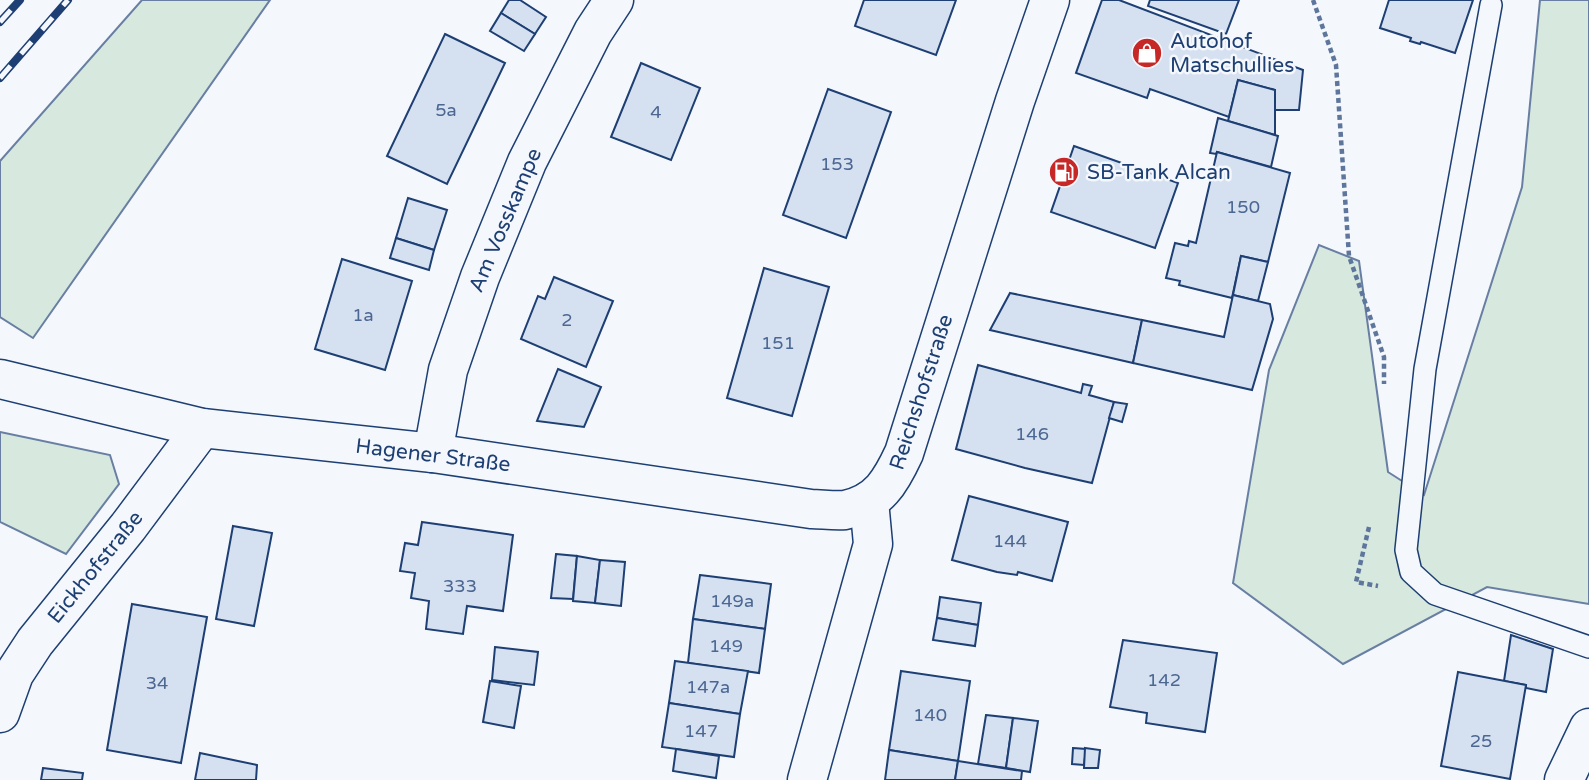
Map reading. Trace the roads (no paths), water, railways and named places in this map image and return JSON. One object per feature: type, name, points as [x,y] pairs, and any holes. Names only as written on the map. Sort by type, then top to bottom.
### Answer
[{"type":"street","name":"Am Vosskampe","points":[[433,453],[448,370],[480,277],[527,162],[593,32],[614,0]]},
{"type":"street","name":"Reichshofstraße","points":[[869,501],[891,482],[904,453],[1011,114],[1050,0]]},
{"type":"street","name":"Hagener Straße","points":[[0,379],[202,428],[433,453],[811,509],[845,510],[869,501]]},
{"type":"street","name":"Eickhofstraße","points":[[0,713],[7,670],[35,642],[128,527],[202,428]]},
{"type":"street","points":[[807,780],[873,544],[869,501]]},
{"type":"street","points":[[1564,780],[1589,728]]},
{"type":"lane","points":[[1492,5],[1425,369],[1406,550],[1410,572],[1435,594],[1589,647]]},
{"type":"railway","points":[[0,22],[20,0]]},
{"type":"railway","points":[[0,78],[68,0]]},
{"type":"place","name":"Autohof Matschullies","points":[[1147,53]]},
{"type":"place","name":"SB-Tank Alcan","points":[[1064,172]]}]
